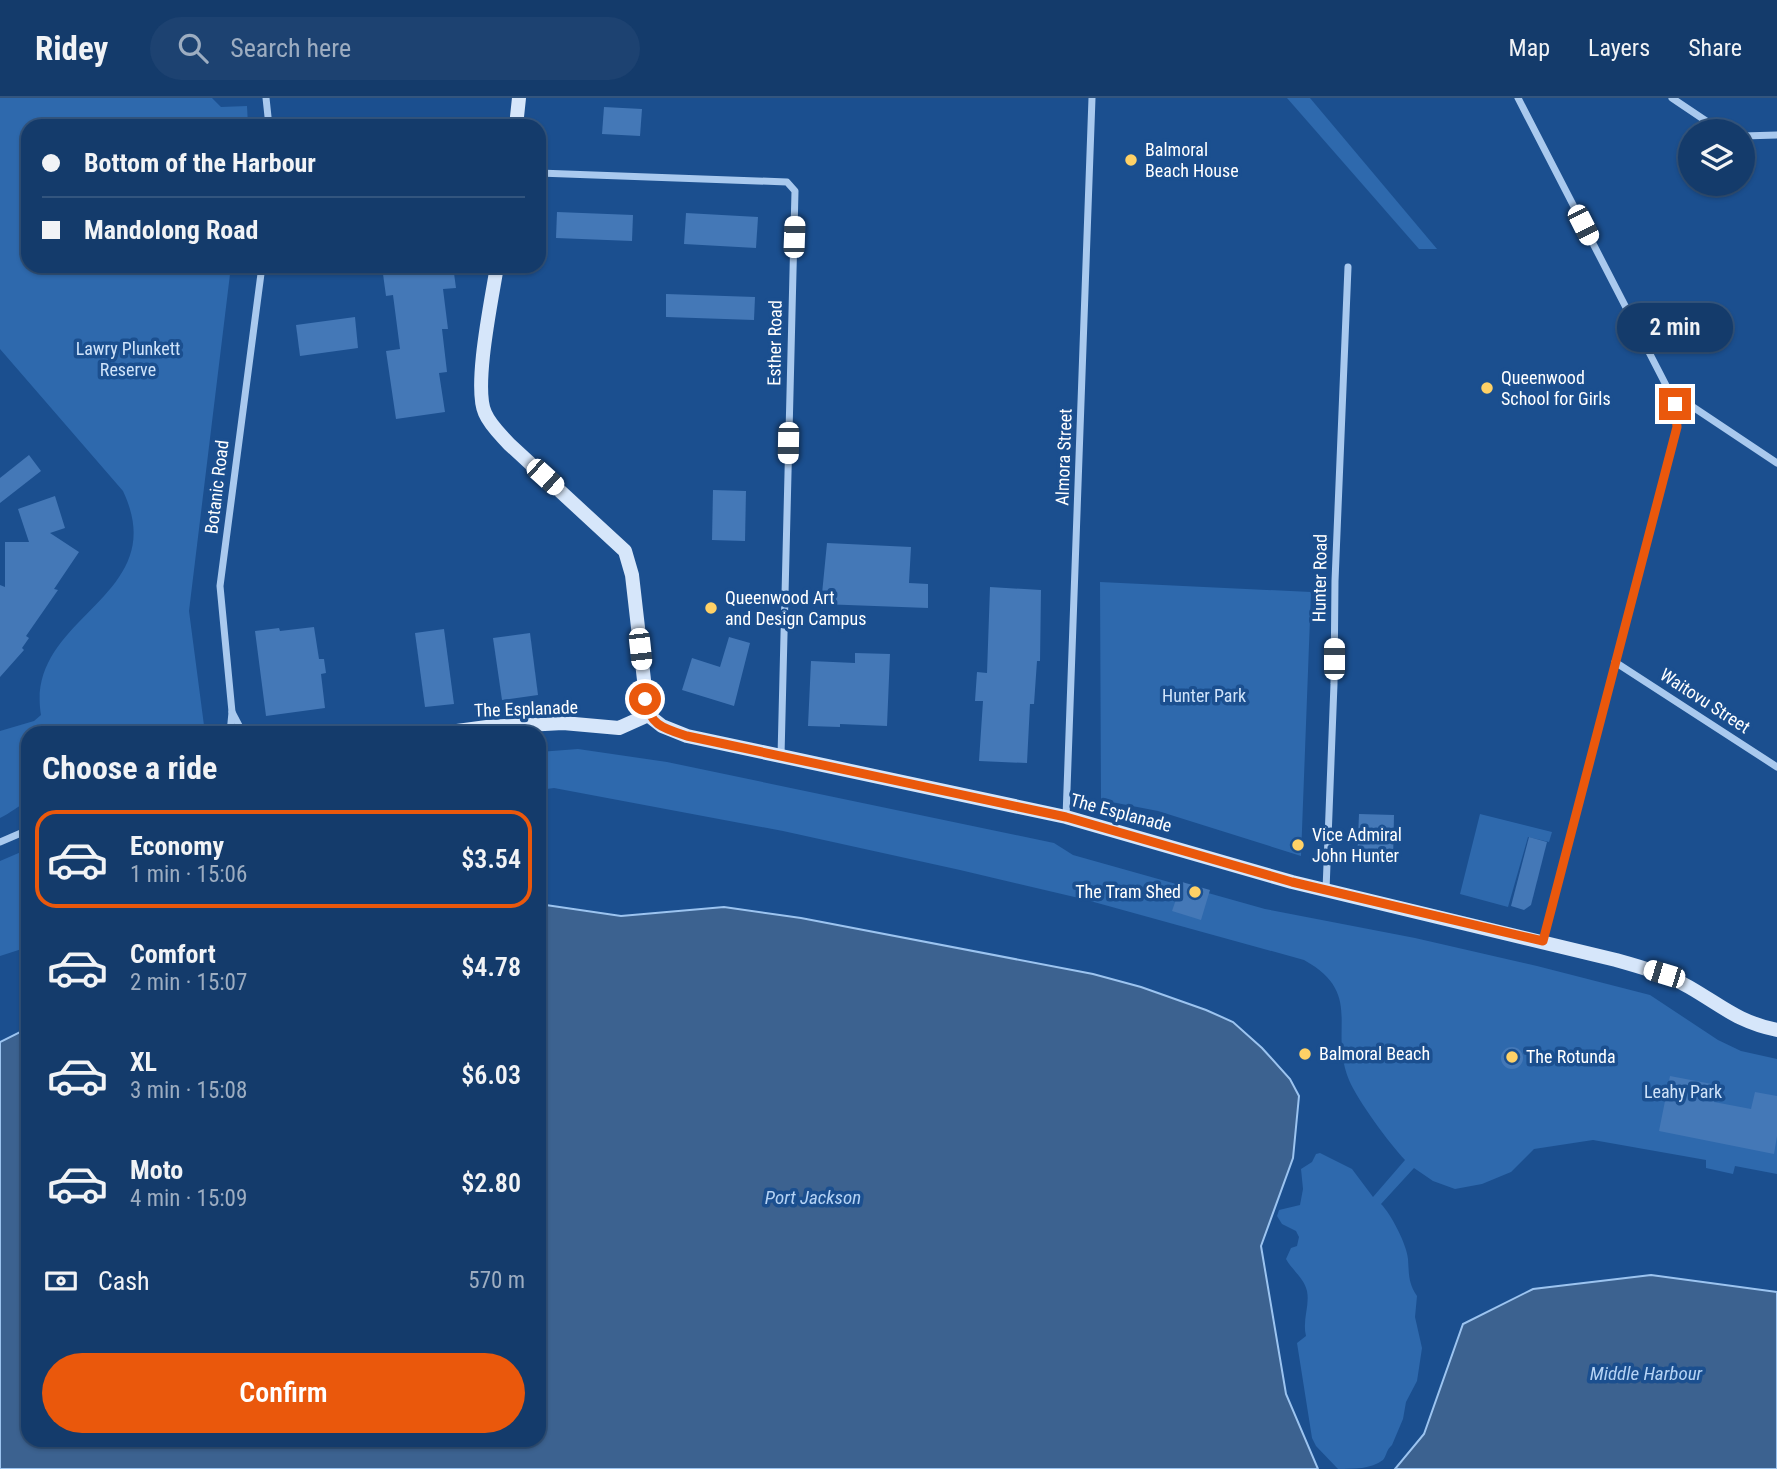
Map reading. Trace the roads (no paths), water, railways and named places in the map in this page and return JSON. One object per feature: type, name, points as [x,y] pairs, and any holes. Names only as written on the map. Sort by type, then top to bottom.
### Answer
[{"type":"street","points":[[266,98],[268,119]]},
{"type":"street","points":[[517,119],[519,98]]},
{"type":"street","name":"Almora Street","points":[[1066,817],[1092,98]]},
{"type":"street","points":[[1518,98],[1669,391],[1675,404],[1677,427],[1543,941]]},
{"type":"street","points":[[1672,98],[1703,119]]},
{"type":"street","points":[[1755,136],[1777,135]]},
{"type":"street","name":"Esther Road","points":[[546,173],[787,182],[795,191],[781,756]]},
{"type":"street","name":"Hunter Road","points":[[1326,890],[1348,267]]},
{"type":"street","name":"Botanic Road","points":[[230,726],[232,712],[220,586],[261,273]]},
{"type":"street","points":[[496,273],[481,380],[482,404],[491,424],[509,444],[625,551],[632,575],[648,715]]},
{"type":"street","points":[[1669,391],[1777,463]]},
{"type":"street","name":"Waitovu Street","points":[[1615,662],[1777,767]]},
{"type":"street","name":"Botanic Road","points":[[232,712],[239,726]]},
{"type":"street","name":"The Esplanade","points":[[506,726],[563,723],[619,728],[648,715],[662,726],[687,736],[1066,817],[1246,869],[1543,941],[1664,974],[1732,1016],[1753,1025],[1777,1030]]},
{"type":"street","points":[[0,842],[21,833]]},
{"type":"water","name":"Port Jackson","points":[[546,905],[621,916],[724,907],[801,918],[1093,974],[1141,987],[1233,1022],[1262,1048],[1290,1079],[1299,1096],[1293,1158],[1261,1246],[1286,1394],[1318,1469],[0,1469],[0,1042],[21,1032],[21,1447],[546,1447]]},
{"type":"water","name":"Middle Harbour","points":[[1651,1275],[1777,1292],[1777,1469],[1395,1469],[1424,1434],[1463,1324],[1533,1289]]},
{"type":"place","name":"Balmoral Beach House","points":[[1131,160]]},
{"type":"place","name":"Queenwood School for Girls","points":[[1487,388]]},
{"type":"place","name":"Queenwood Art and Design Campus","points":[[711,608]]},
{"type":"place","name":"Vice Admiral John Hunter","points":[[1298,845]]},
{"type":"place","name":"The Tram Shed","points":[[1195,892]]},
{"type":"place","name":"Balmoral Beach","points":[[1305,1054]]},
{"type":"place","name":"The Rotunda","points":[[1512,1057]]},
{"type":"park label","name":"Lawry Plunkett Reserve","points":[[128,359]]},
{"type":"park label","name":"Hunter Park","points":[[1204,696]]},
{"type":"park label","name":"Leahy Park","points":[[1683,1092]]}]
